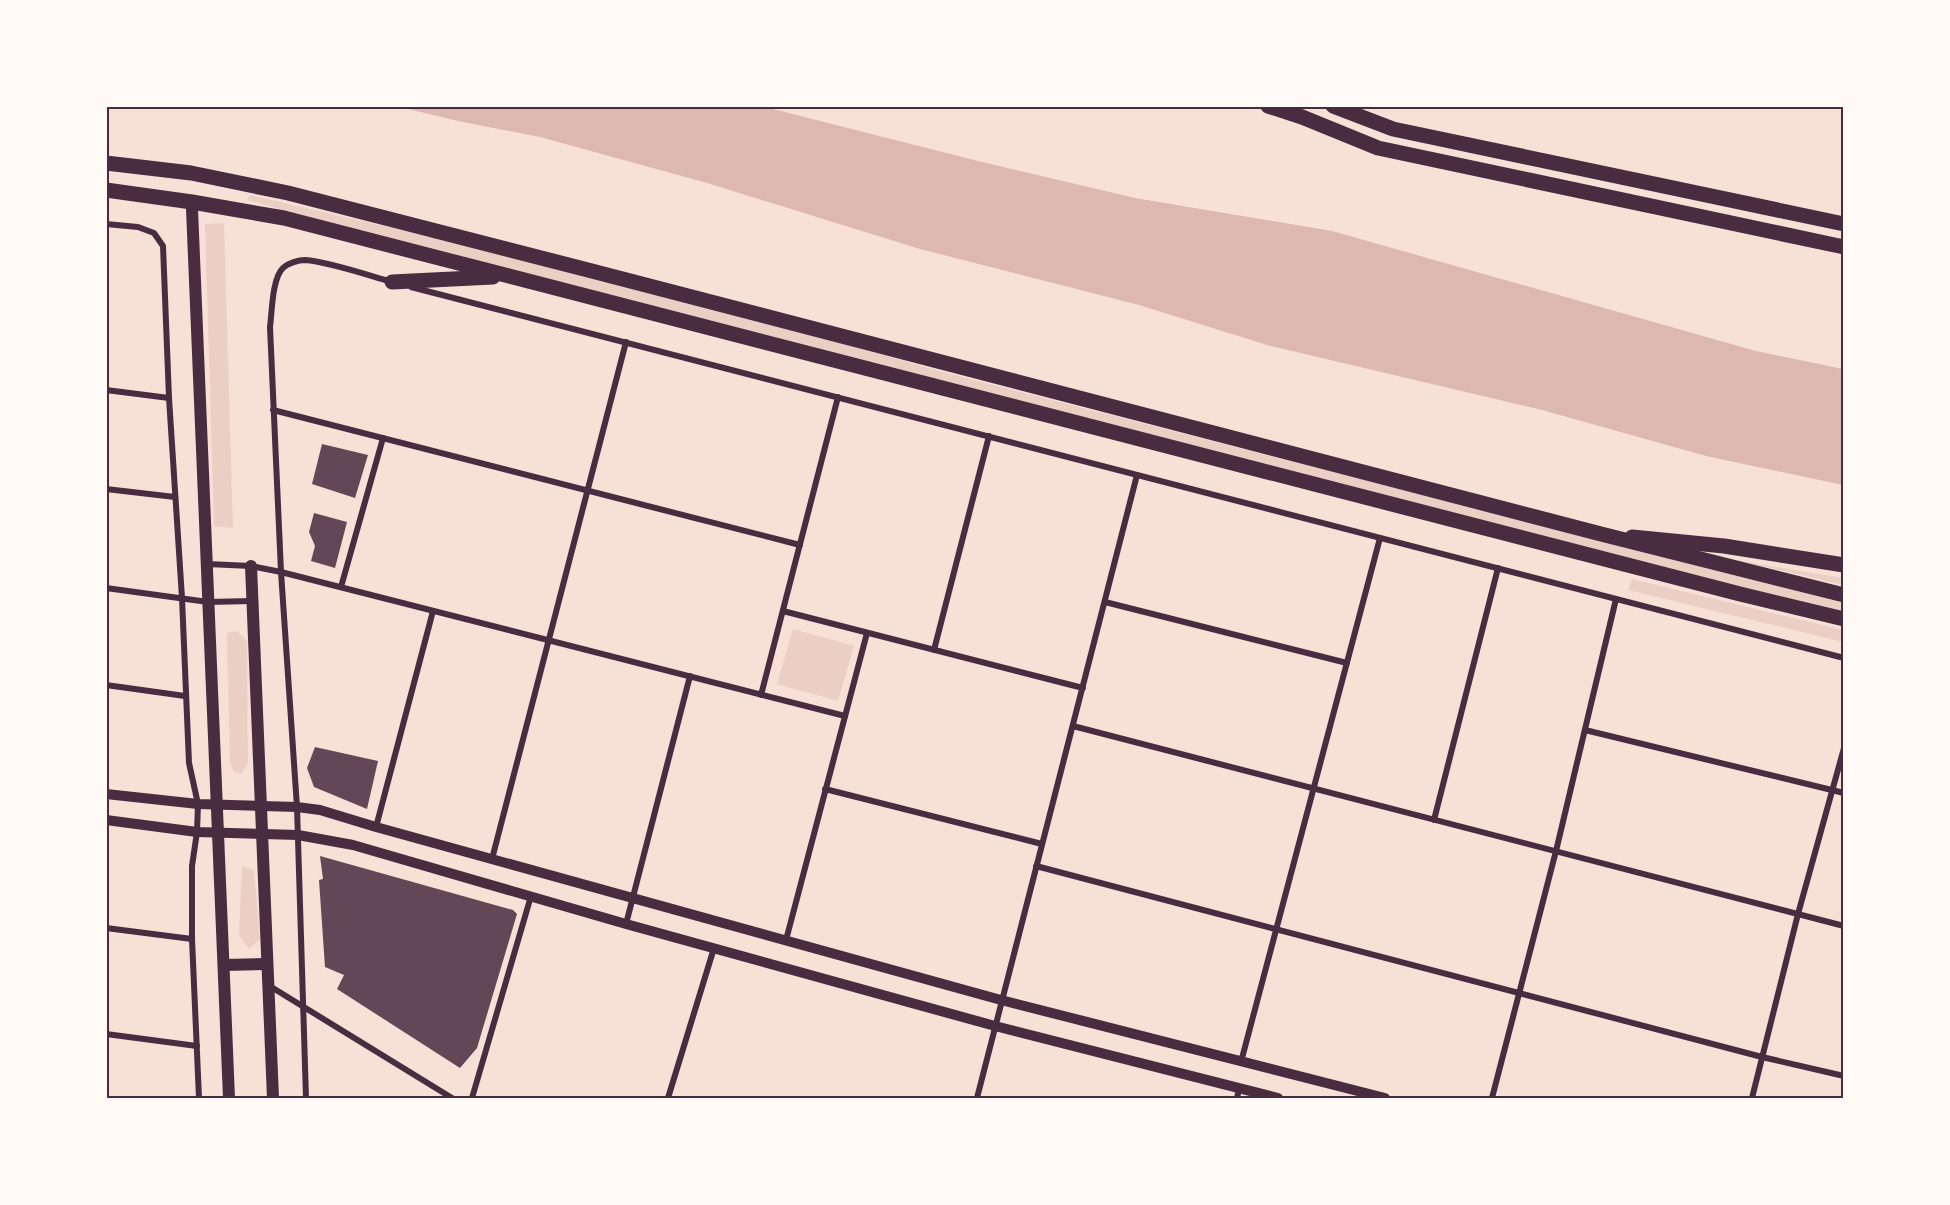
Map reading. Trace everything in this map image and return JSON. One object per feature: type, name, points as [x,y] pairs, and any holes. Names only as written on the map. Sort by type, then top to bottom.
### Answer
[{"type":"main road","points":[[1268,106],[1302,117],[1378,148],[1844,247]]},
{"type":"main road","points":[[1333,106],[1393,129],[1844,224]]},
{"type":"main road","points":[[106,162],[191,173],[300,196],[1844,595]]},
{"type":"main road","points":[[106,190],[192,202],[285,219],[1844,619]]},
{"type":"main road","points":[[192,209],[229,1098]]},
{"type":"main road","points":[[392,282],[511,277]]},
{"type":"main road","points":[[1601,534],[1724,546],[1844,565]]},
{"type":"main road","points":[[251,566],[273,1098]]},
{"type":"main road","points":[[224,965],[267,964]]},
{"type":"street","points":[[106,224],[138,228],[154,233],[163,246],[164,254],[169,398],[182,598],[189,763],[198,804],[192,866],[192,939],[199,1098]]},
{"type":"street","points":[[306,1098],[297,807],[281,572],[270,327],[274,289],[282,268],[302,260],[1844,658]]},
{"type":"street","points":[[492,859],[626,342]]},
{"type":"street","points":[[106,390],[169,398]]},
{"type":"street","points":[[761,694],[838,397]]},
{"type":"street","points":[[273,410],[800,545]]},
{"type":"street","points":[[934,650],[988,436]]},
{"type":"street","points":[[341,587],[383,438]]},
{"type":"street","points":[[977,1098],[1137,475]]},
{"type":"street","points":[[106,489],[175,497]]},
{"type":"street","points":[[1241,1062],[1380,538]]},
{"type":"street","points":[[206,564],[251,566],[281,572],[844,716]]},
{"type":"street","points":[[1434,820],[1498,568]]},
{"type":"street","points":[[106,588],[208,602],[252,601]]},
{"type":"street","points":[[1492,1098],[1556,851],[1617,599]]},
{"type":"street","points":[[1105,602],[1347,663]]},
{"type":"street","points":[[376,827],[433,611]]},
{"type":"street","points":[[783,611],[1083,688]]},
{"type":"street","points":[[786,940],[867,633]]},
{"type":"street","points":[[626,924],[690,676]]},
{"type":"street","points":[[106,685],[185,696]]},
{"type":"street","points":[[1072,726],[1844,926]]},
{"type":"street","points":[[1585,730],[1844,794]]},
{"type":"street","points":[[1752,1098],[1798,914],[1844,748]]},
{"type":"street","points":[[825,789],[1042,844]]},
{"type":"street","points":[[106,794],[217,806],[297,807],[320,810],[1001,1000],[1385,1098]]},
{"type":"street","points":[[106,820],[218,834],[298,835],[353,845],[626,924],[1238,1094],[1278,1098]]},
{"type":"street","points":[[1036,866],[1762,1057],[1844,1076]]},
{"type":"street","points":[[472,1098],[531,896]]},
{"type":"street","points":[[106,928],[192,939]]},
{"type":"street","points":[[668,1098],[714,948]]},
{"type":"street","points":[[267,985],[452,1098]]},
{"type":"street","points":[[106,1034],[197,1046]]},
{"type":"shaded area","points":[[400,107],[765,107],[1135,198],[1332,231],[1756,351],[1843,369],[1843,485],[1706,456],[1542,410],[1267,345],[1139,305],[920,249],[707,183],[540,137]]},
{"type":"shaded area","points":[[250,195],[436,238],[720,310],[947,373],[1843,603],[1843,612],[683,318],[247,200]]},
{"type":"shaded area","points":[[224,223],[233,528],[214,526],[205,224]]},
{"type":"shaded area","points":[[1736,560],[1843,578],[1843,585]]},
{"type":"shaded area","points":[[1632,579],[1843,630],[1843,642],[1628,590]]},
{"type":"shaded area","points":[[793,629],[854,646],[838,701],[777,684]]},
{"type":"shaded area","points":[[237,631],[247,641],[248,763],[242,774],[234,772],[230,763],[227,633]]},
{"type":"shaded area","points":[[242,866],[254,870],[260,939],[249,949],[239,935]]},
{"type":"building","points":[[322,444],[368,455],[355,498],[312,484]]},
{"type":"building","points":[[314,513],[347,522],[335,568],[311,561],[315,546],[309,532]]},
{"type":"building","points":[[315,747],[378,761],[367,809],[314,787],[307,768]]},
{"type":"building","points":[[320,856],[513,910],[517,914],[477,1048],[460,1068],[337,989],[344,975],[325,967],[319,880],[323,879]]}]
